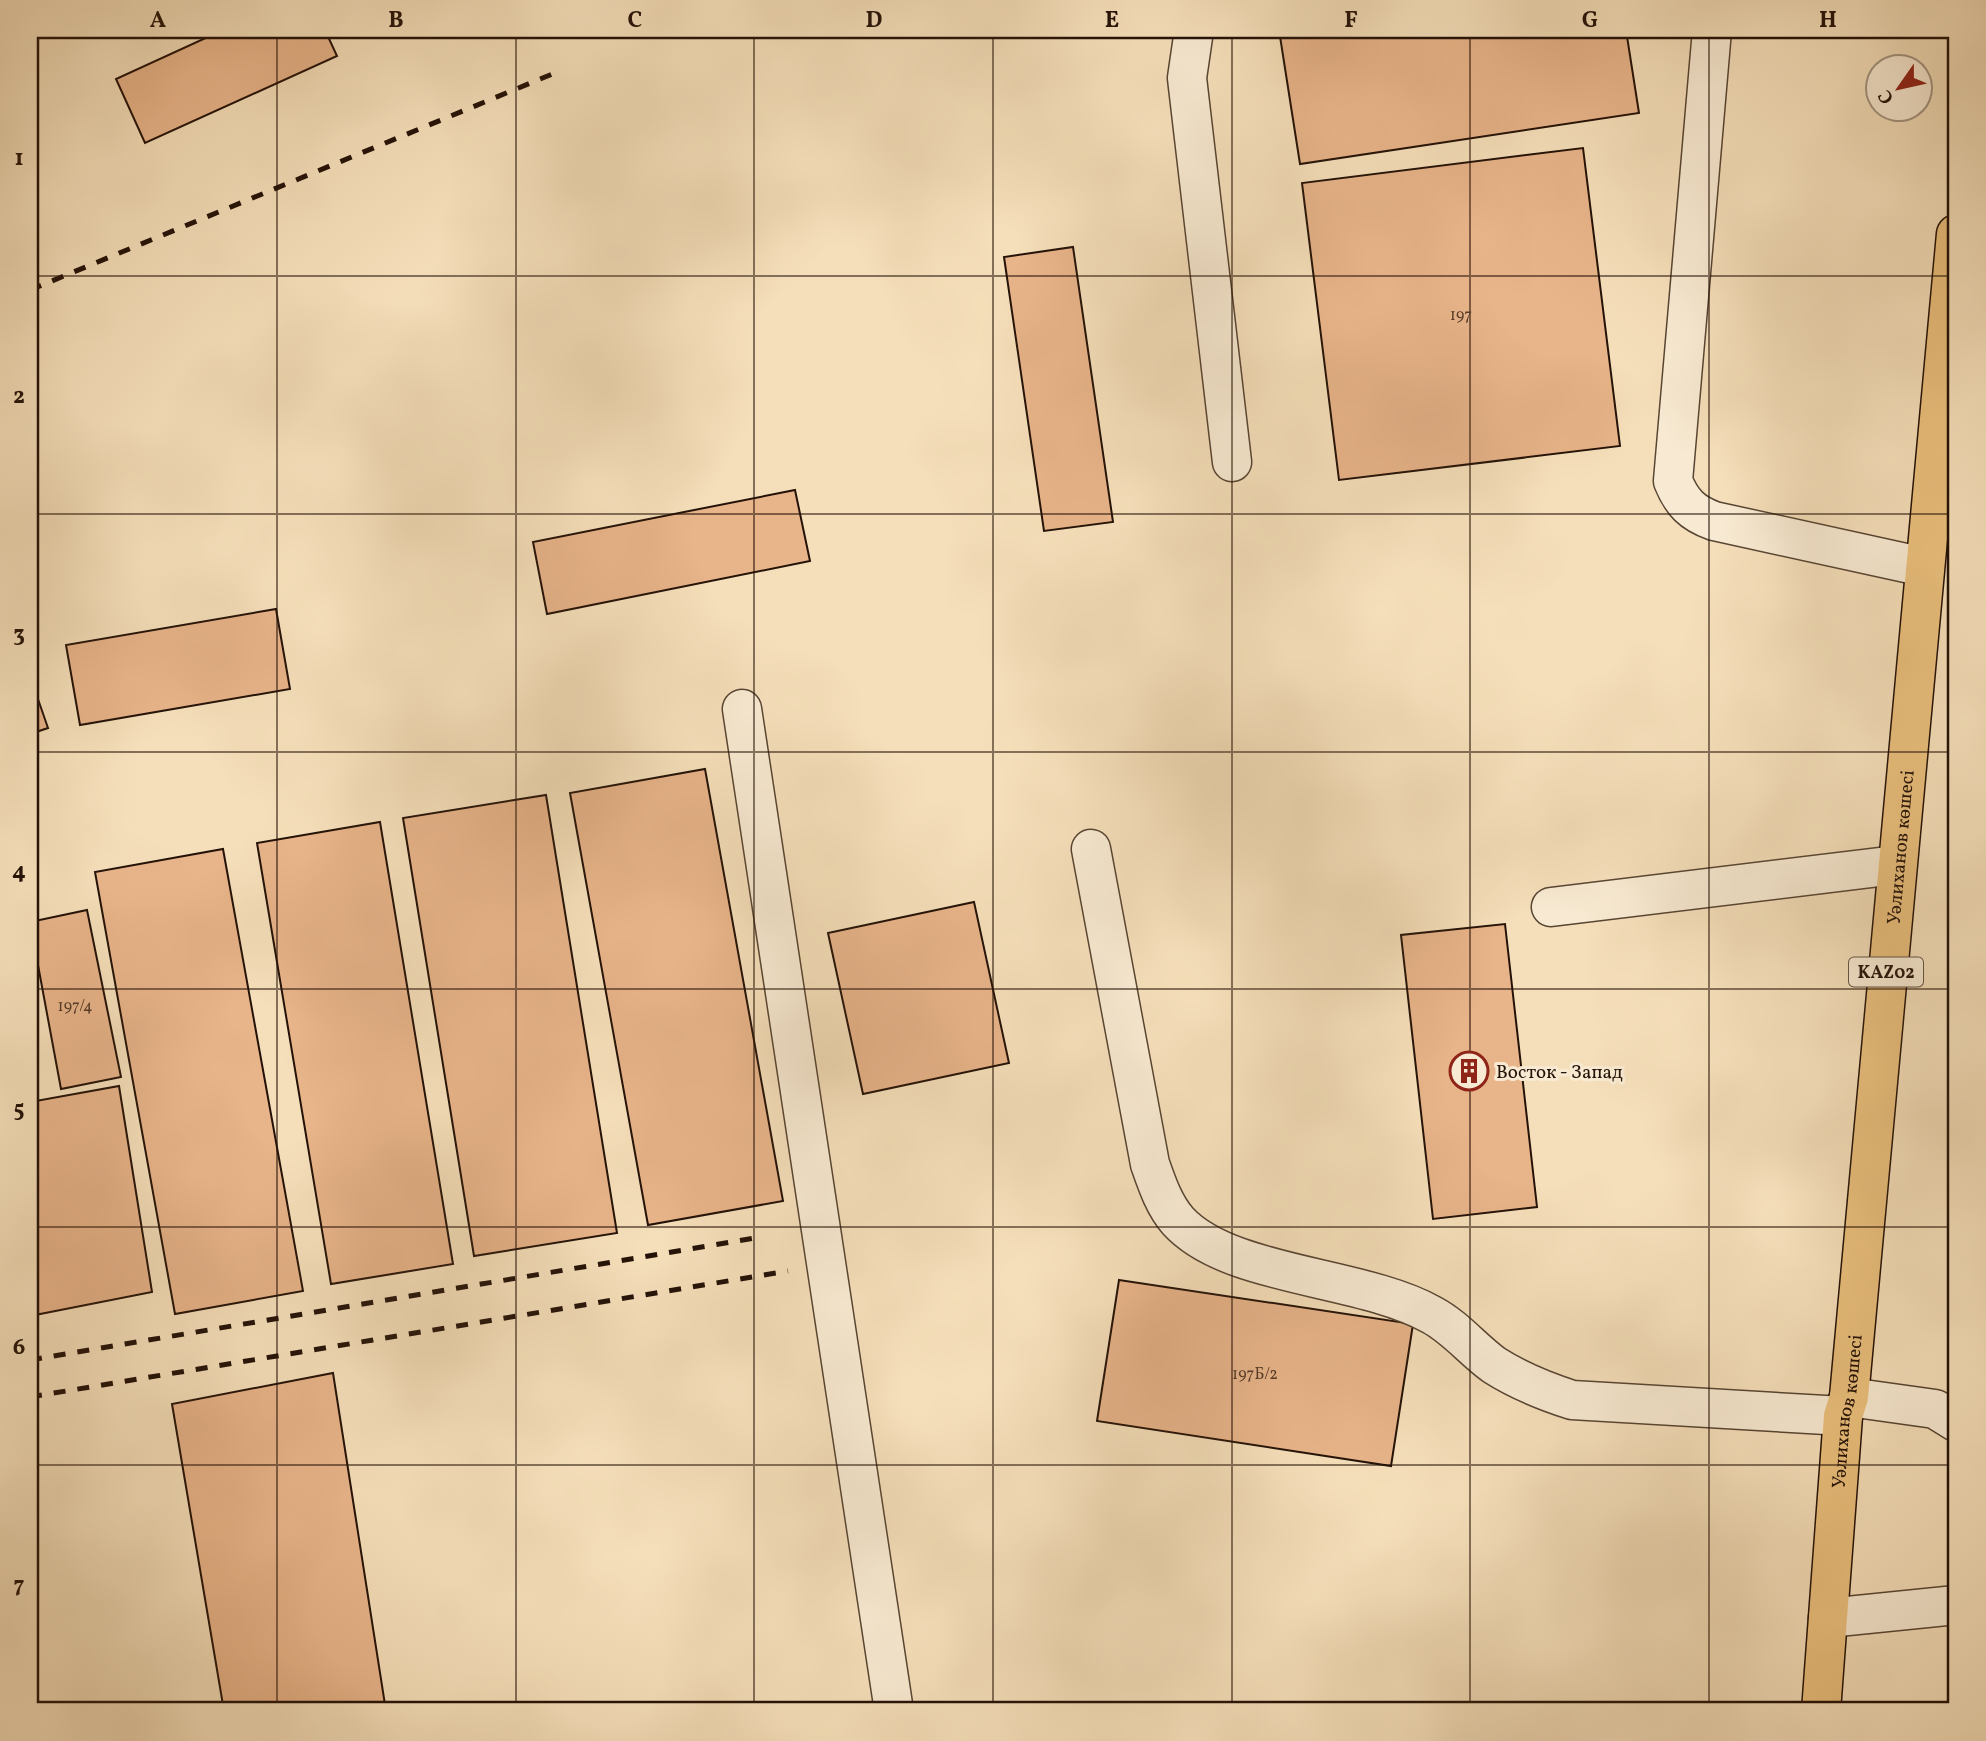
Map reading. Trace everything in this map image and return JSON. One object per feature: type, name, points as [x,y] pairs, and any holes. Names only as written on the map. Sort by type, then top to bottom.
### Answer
[{"type":"highway","name":"Уәлиханов көшесі","points":[[1821,1711],[1846,1407],[1956,234]]},
{"type":"lane","points":[[1194,30],[1189,41],[1186,78],[1232,462]]},
{"type":"lane","points":[[1712,30],[1673,481],[1681,501],[1697,515],[1714,521],[1924,567]]},
{"type":"lane","points":[[742,709],[894,1711]]},
{"type":"lane","points":[[1091,849],[1150,1164],[1160,1194],[1178,1221],[1203,1242],[1230,1255],[1395,1297],[1433,1315],[1461,1335],[1492,1364],[1531,1386],[1572,1400],[1935,1409],[1956,1422]]},
{"type":"lane","points":[[1552,907],[1896,866]]},
{"type":"lane","points":[[1846,1407],[1956,1387]]},
{"type":"lane","points":[[1828,1618],[1956,1605]]},
{"type":"building","points":[[223,30],[325,30],[337,56],[145,143],[116,79]]},
{"type":"building","points":[[1279,30],[1626,30],[1639,113],[1300,164]]},
{"type":"building","points":[[1583,148],[1620,446],[1339,480],[1302,183]]},
{"type":"building","points":[[1073,247],[1113,522],[1044,531],[1004,257]]},
{"type":"building","points":[[795,490],[810,561],[547,614],[533,542]]},
{"type":"building","points":[[276,609],[290,689],[80,725],[66,645]]},
{"type":"building","points":[[30,676],[48,728],[30,734]]},
{"type":"building","points":[[705,769],[783,1201],[648,1225],[570,793]]},
{"type":"building","points":[[546,795],[617,1233],[474,1256],[403,818]]},
{"type":"building","points":[[380,822],[453,1264],[331,1284],[257,843]]},
{"type":"building","points":[[223,849],[303,1291],[175,1314],[95,872]]},
{"type":"building","points":[[974,902],[1009,1063],[863,1094],[828,933]]},
{"type":"building","points":[[87,910],[121,1077],[61,1089],[30,922]]},
{"type":"building","name":"Восток - Запад","points":[[1505,924],[1537,1207],[1433,1219],[1401,935]]},
{"type":"building","points":[[119,1086],[152,1292],[30,1316],[30,1102]]},
{"type":"building","points":[[1119,1280],[1413,1324],[1391,1466],[1097,1421]]},
{"type":"building","points":[[333,1373],[386,1711],[224,1711],[172,1404]]},
{"type":"railway","points":[[30,290],[562,70]]},
{"type":"railway","points":[[30,1360],[761,1237]]},
{"type":"railway","points":[[30,1397],[788,1271]]},
{"type":"place","name":"Восток - Запад","points":[[1469,1071]]}]
